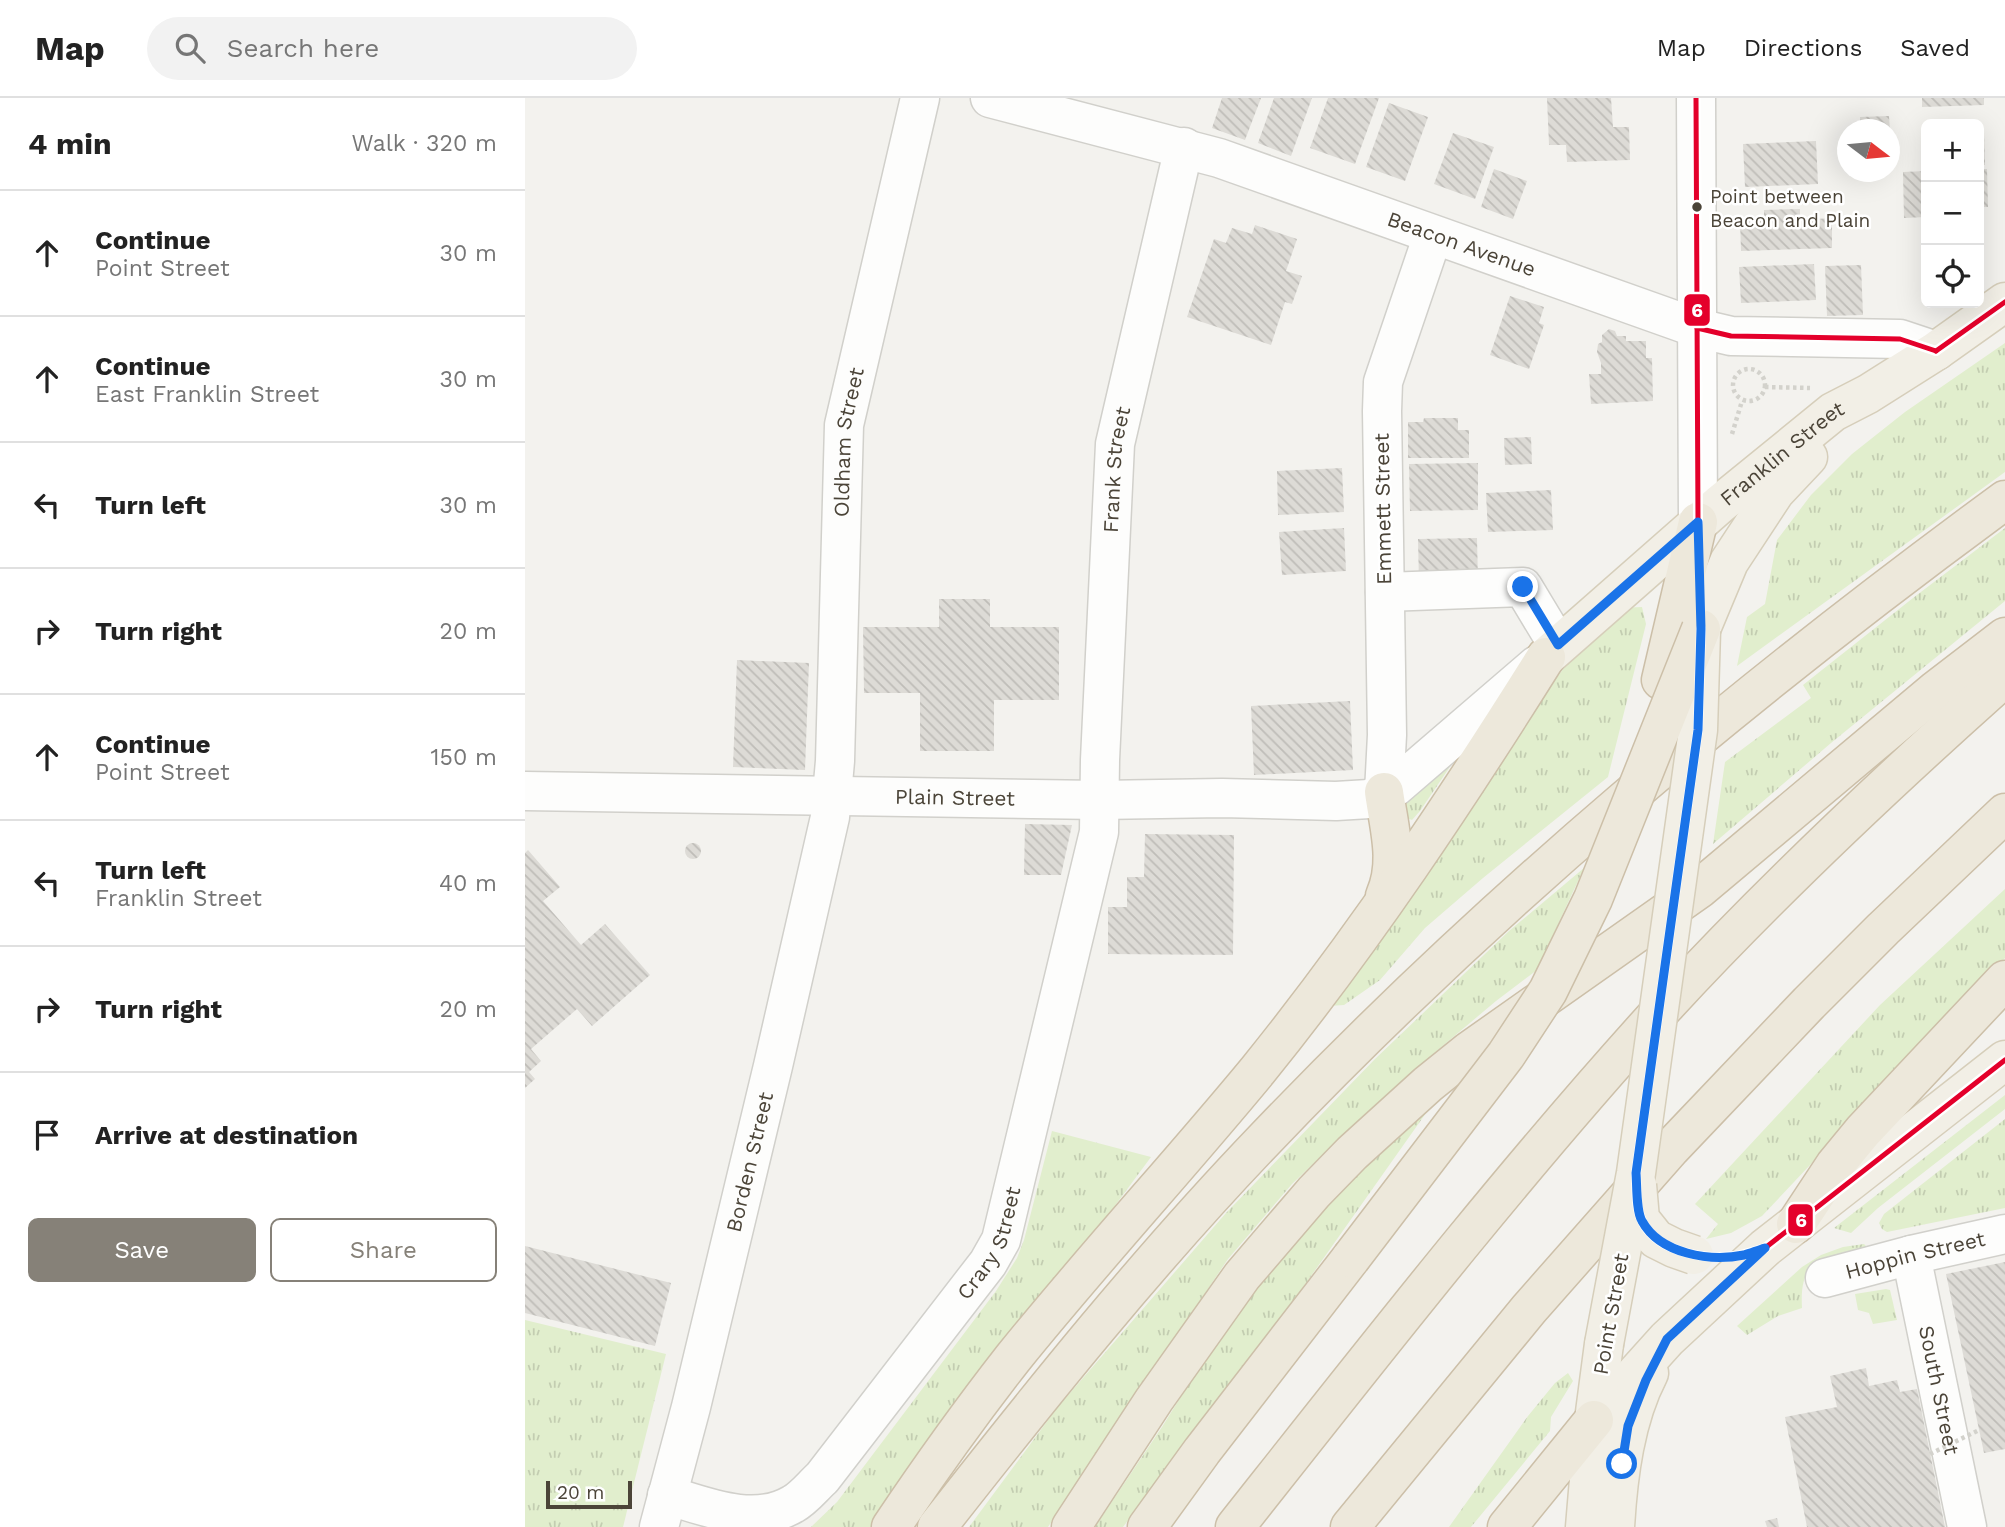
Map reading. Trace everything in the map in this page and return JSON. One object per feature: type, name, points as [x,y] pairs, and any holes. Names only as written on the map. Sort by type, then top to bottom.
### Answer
[{"type":"highway","points":[[937,1527],[1058,1374],[1194,1216],[1400,1002],[1486,921],[1646,781],[1802,654],[2005,499]]},
{"type":"highway","points":[[1632,803],[1698,522]]},
{"type":"highway","points":[[1147,1527],[1506,1055],[1535,1012],[1583,922],[1701,629]]},
{"type":"highway","points":[[1071,1527],[1154,1400],[1242,1276],[1295,1213],[1352,1153],[1469,1051],[1699,889],[1936,690],[2005,638]]},
{"type":"highway","points":[[891,1527],[967,1418],[1013,1359],[1308,1006],[1468,781],[1552,651]]},
{"type":"highway","points":[[1235,1527],[1459,1245],[1658,1015],[1810,858],[2005,677]]},
{"type":"highway","points":[[1380,908],[1392,876],[1394,861],[1384,792]]},
{"type":"highway","points":[[1350,1527],[1529,1309],[1671,1148],[1882,929],[2005,813]]},
{"type":"highway","points":[[1796,1224],[1835,1165],[1863,1131],[2005,980]]},
{"type":"highway","points":[[1507,1527],[1594,1420]]},
{"type":"main road","name":"Franklin Street","points":[[1552,651],[1698,522],[1833,412],[1868,394],[1936,351],[2005,302]]},
{"type":"main road","points":[[1701,629],[1729,562],[1775,492],[1868,394]]},
{"type":"main road","name":"Point Street","points":[[1585,1527],[1604,1344],[1636,1173],[1698,730],[1701,629],[1698,522]]},
{"type":"main road","points":[[1594,1420],[1667,1339],[1765,1248],[2005,1060]]},
{"type":"main road","points":[[1636,1173],[1640,1219],[1656,1239],[1694,1255],[1744,1255],[1765,1248]]},
{"type":"main road","points":[[1615,1527],[1628,1426],[1646,1380],[1667,1339]]},
{"type":"street","name":"Oldham Street","points":[[832,795],[844,425],[920,98]]},
{"type":"street","name":"Beacon Avenue","points":[[990,98],[1219,158],[1697,328],[1731,337],[1899,339],[1936,351]]},
{"type":"street","name":"Point Street","points":[[1696,98],[1698,522]]},
{"type":"street","name":"Frank Street","points":[[1099,800],[1115,444],[1184,147]]},
{"type":"street","name":"Emmett Street","points":[[1384,792],[1387,735],[1383,382],[1433,235]]},
{"type":"street","points":[[1385,592],[1523,587],[1552,651]]},
{"type":"street","name":"Franklin Street","points":[[1384,792],[1395,787],[1552,651]]},
{"type":"street","name":"Plain Street","points":[[525,791],[1336,801],[1369,799],[1384,792]]},
{"type":"street","name":"Borden Street","points":[[663,1511],[691,1407],[773,1066],[830,817],[832,795]]},
{"type":"street","name":"Crary Street","points":[[663,1511],[769,1514],[795,1503],[822,1478],[988,1263],[1001,1240],[1042,1072],[1099,832],[1099,800]]},
{"type":"street","name":"Hoppin Street","points":[[1825,1278],[2005,1234]]},
{"type":"street","name":"South Street","points":[[1911,1255],[1967,1527]]},
{"type":"path","points":[[1750,369],[1760,373],[1765,387],[1764,393],[1756,400],[1742,401],[1733,392],[1733,380],[1740,372],[1750,369]]},
{"type":"path","points":[[1765,387],[1819,388]]},
{"type":"path","points":[[1930,1454],[1979,1430]]},
{"type":"green space","points":[[2005,343],[2005,472],[1737,666],[1747,617],[1765,604],[1777,540],[1811,495],[1852,454],[1905,412]]},
{"type":"green space","points":[[2005,528],[2005,601],[1831,743],[1713,844],[1725,762],[1811,698],[1803,685]]},
{"type":"green space","points":[[1642,607],[1646,624],[1608,777],[1425,928],[1380,980],[1344,1005],[1329,1006],[1483,779],[1566,665],[1619,608]]},
{"type":"green space","points":[[1464,746],[1420,811],[1412,820],[1407,818],[1403,798]]},
{"type":"green space","points":[[1584,868],[1537,970],[1496,1001],[1365,1114],[1292,1184],[1228,1259],[1048,1527],[969,1527],[1057,1408],[1226,1213],[1375,1059],[1509,931]]},
{"type":"green space","points":[[2005,889],[2005,958],[1762,1216],[1731,1233],[1706,1239],[1718,1224],[1695,1204],[1880,1005]]},
{"type":"green space","points":[[1443,1089],[1275,1327],[1123,1527],[1095,1527],[1162,1427],[1246,1292],[1412,1111]]},
{"type":"green space","points":[[2005,1095],[2005,1109],[1878,1208],[1851,1233],[1834,1228]]},
{"type":"green space","points":[[2005,1119],[2005,1208],[1887,1232],[1882,1229],[1879,1223],[1884,1214]]},
{"type":"green space","points":[[1052,1131],[1151,1157],[877,1527],[811,1527],[837,1502],[996,1291],[1017,1258]]},
{"type":"green space","points":[[1864,1244],[1866,1249],[1837,1254],[1817,1262],[1810,1269],[1802,1291],[1802,1308],[1778,1316],[1747,1335],[1737,1326],[1802,1267],[1821,1255],[1843,1247]]},
{"type":"green space","points":[[1890,1290],[1897,1320],[1873,1324],[1869,1313],[1858,1310],[1855,1294]]},
{"type":"green space","points":[[525,1320],[666,1354],[623,1527],[525,1527]]},
{"type":"green space","points":[[1568,1373],[1573,1381],[1551,1417],[1550,1431],[1471,1527],[1449,1527],[1528,1416],[1555,1383]]},
{"type":"building","points":[[1222,98],[1261,98],[1245,140],[1212,128]]},
{"type":"building","points":[[1274,98],[1312,98],[1291,156],[1258,143]]},
{"type":"building","points":[[1328,98],[1379,98],[1355,164],[1310,148]]},
{"type":"building","points":[[1547,98],[1611,98],[1613,127],[1629,127],[1630,160],[1567,162],[1566,145],[1549,145]]},
{"type":"building","points":[[1922,98],[1984,98],[1984,105],[1922,107]]},
{"type":"building","points":[[1389,103],[1428,117],[1405,181],[1366,167]]},
{"type":"building","points":[[1889,116],[1889,119],[1860,119]]},
{"type":"building","points":[[1453,133],[1494,147],[1475,199],[1434,184]]},
{"type":"building","points":[[1816,141],[1818,184],[1745,187],[1743,144]]},
{"type":"building","points":[[1494,169],[1527,181],[1513,219],[1481,207]]},
{"type":"building","points":[[1984,169],[1987,169],[1988,207],[1984,207]]},
{"type":"building","points":[[1921,171],[1921,217],[1904,218],[1903,172]]},
{"type":"building","points":[[1800,209],[1800,220],[1832,218],[1832,248],[1741,251],[1740,219],[1764,218],[1764,210]]},
{"type":"building","points":[[1255,225],[1297,239],[1286,271],[1302,276],[1292,304],[1285,302],[1271,345],[1187,317],[1214,239],[1226,243],[1232,228],[1252,234]]},
{"type":"building","points":[[1814,264],[1816,300],[1741,303],[1739,267]]},
{"type":"building","points":[[1861,265],[1863,315],[1827,316],[1825,266]]},
{"type":"building","points":[[1510,296],[1544,307],[1539,323],[1544,325],[1529,369],[1490,355]]},
{"type":"building","points":[[1609,329],[1615,331],[1617,336],[1626,336],[1626,341],[1646,341],[1646,358],[1652,358],[1653,401],[1591,404],[1589,374],[1601,374],[1598,344]]},
{"type":"building","points":[[1424,418],[1458,418],[1458,430],[1469,430],[1469,458],[1408,458],[1408,422],[1423,422]]},
{"type":"building","points":[[1531,437],[1532,464],[1505,465],[1504,438]]},
{"type":"building","points":[[1478,463],[1478,510],[1410,511],[1409,464]]},
{"type":"building","points":[[1342,468],[1344,512],[1278,515],[1277,471]]},
{"type":"building","points":[[1551,490],[1553,530],[1488,532],[1486,493]]},
{"type":"building","points":[[1344,528],[1346,571],[1282,575],[1279,532]]},
{"type":"building","points":[[1477,538],[1478,581],[1419,583],[1418,539]]},
{"type":"building","points":[[939,599],[990,599],[990,627],[1059,627],[1059,700],[994,700],[994,751],[920,751],[920,693],[864,693],[863,627],[939,627]]},
{"type":"building","points":[[737,660],[809,663],[805,770],[733,767]]},
{"type":"building","points":[[1350,701],[1353,770],[1254,775],[1251,706]]},
{"type":"building","points":[[1025,824],[1072,825],[1061,875],[1024,875]]},
{"type":"building","points":[[1145,834],[1234,835],[1233,955],[1108,954],[1108,907],[1127,907],[1127,877],[1144,877]]},
{"type":"building","points":[[690,843],[696,843],[701,851],[699,857],[690,859],[685,854],[685,848]]},
{"type":"building","points":[[528,850],[560,887],[543,901],[581,945],[605,924],[650,975],[592,1026],[577,1009],[531,1049],[541,1061],[529,1072],[535,1079],[525,1088],[525,853]]},
{"type":"building","points":[[525,1246],[671,1283],[655,1346],[525,1313]]},
{"type":"building","points":[[2005,1262],[2005,1449],[1984,1453],[1946,1274]]},
{"type":"building","points":[[1866,1368],[1869,1386],[1897,1380],[1900,1392],[1917,1389],[1945,1527],[1807,1527],[1785,1417],[1837,1407],[1830,1376]]},
{"type":"building","points":[[1777,1518],[1779,1527],[1767,1527],[1765,1521]]},
{"type":"transit line","name":"6","points":[[1696,98],[1698,522]]},
{"type":"transit line","name":"6","points":[[1936,351],[2005,302]]},
{"type":"transit line","name":"6","points":[[1697,328],[1731,336],[1900,339],[1936,351]]},
{"type":"transit line","name":"6","points":[[1701,629],[1698,730],[1636,1173],[1637,1206],[1646,1228],[1655,1238],[1667,1245],[1693,1254],[1734,1256],[1765,1248],[2005,1060]]},
{"type":"place","name":"Point between Beacon and Plain","points":[[1697,207]]},
{"type":"route","points":[[1523,587],[1558,645],[1698,522],[1701,629],[1698,730],[1636,1173],[1640,1219],[1656,1239],[1694,1255],[1744,1255],[1765,1248],[1667,1339],[1646,1380],[1628,1426],[1622,1464]]}]
